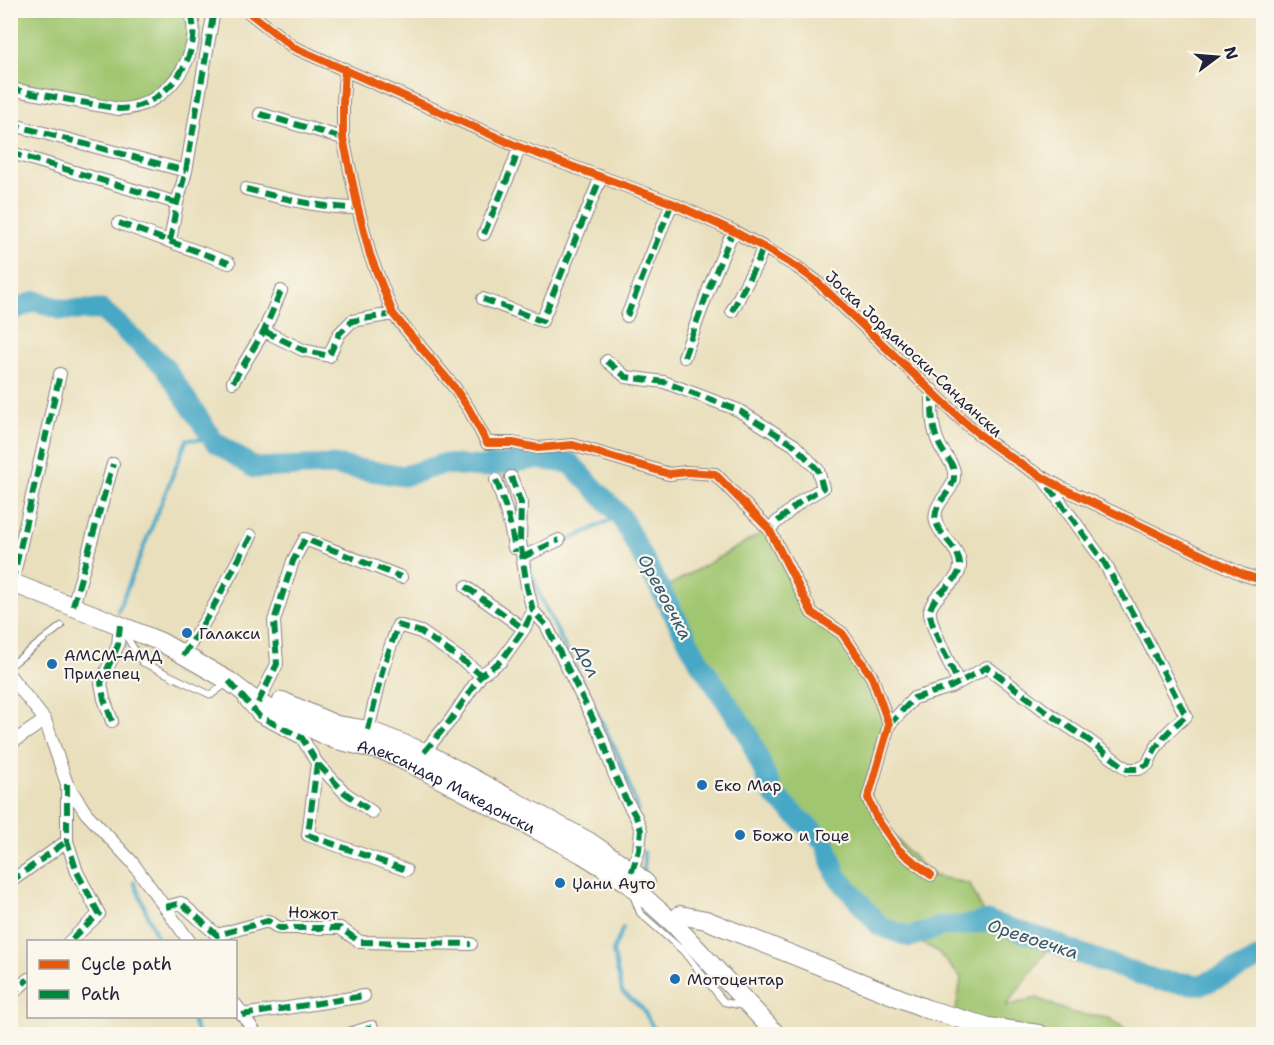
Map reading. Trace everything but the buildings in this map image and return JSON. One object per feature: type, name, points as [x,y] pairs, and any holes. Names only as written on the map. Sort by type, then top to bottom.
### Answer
[{"type":"street","points":[[10,89],[119,109],[130,109],[148,102],[175,80],[186,63],[193,46],[195,32],[190,10]]},
{"type":"street","points":[[170,241],[186,171],[214,10]]},
{"type":"street","name":"Јоска Јорданоски-Сандански","points":[[246,10],[293,47],[519,147],[672,203],[763,247],[816,281],[988,442],[1042,478],[1147,530],[1242,574],[1263,581]]},
{"type":"street","points":[[345,69],[343,138],[370,255],[393,315],[454,387],[487,443],[513,443],[538,448],[573,445],[669,474],[687,472],[715,474],[769,529],[812,613],[842,633],[872,677],[889,725]]},
{"type":"street","points":[[260,114],[343,138]]},
{"type":"street","points":[[10,123],[186,171]]},
{"type":"street","points":[[484,234],[519,147]]},
{"type":"street","points":[[10,154],[177,203]]},
{"type":"street","points":[[483,299],[542,321],[601,177]]},
{"type":"street","points":[[246,189],[306,203],[358,208]]},
{"type":"street","points":[[627,316],[672,203]]},
{"type":"street","points":[[119,222],[229,263]]},
{"type":"street","points":[[684,357],[733,231]]},
{"type":"street","points":[[732,311],[763,247]]},
{"type":"street","points":[[233,382],[264,331],[280,291]]},
{"type":"street","points":[[264,331],[303,350],[329,356],[339,334],[352,321],[393,315]]},
{"type":"street","points":[[607,361],[626,377],[664,382],[738,410],[794,446],[818,470],[823,488],[801,501],[769,529]]},
{"type":"street","name":"Александар Македонски","points":[[60,374],[11,582],[161,642],[333,740],[386,752],[406,761],[630,877]]},
{"type":"street","name":"Јоска Јорданоски-Сандански","points":[[932,390],[932,425],[940,448],[951,463],[954,472],[954,482],[939,502],[934,514],[936,525],[959,557],[961,567],[957,576],[938,595],[930,610],[932,623],[958,682]]},
{"type":"street","points":[[73,606],[113,464]]},
{"type":"street","points":[[511,477],[521,503],[520,541],[533,611],[546,625],[602,737],[613,771],[641,830],[639,850],[630,877]]},
{"type":"street","name":"Јоска Јорданоски-Сандански","points":[[931,875],[899,850],[877,819],[868,798],[889,725],[914,698],[951,687],[987,667],[1048,714],[1127,769],[1139,769],[1148,764],[1160,742],[1186,716],[1104,562],[1042,478]]},
{"type":"street","points":[[496,480],[512,529],[515,555],[527,587]]},
{"type":"street","points":[[183,656],[211,611],[251,536]]},
{"type":"street","points":[[260,697],[277,664],[274,621],[293,561],[306,539],[401,577]]},
{"type":"street","points":[[523,557],[559,540]]},
{"type":"street","points":[[466,587],[524,629]]},
{"type":"street","name":"Александар Македонски","points":[[424,752],[450,721],[481,675],[501,661],[524,629],[533,611]]},
{"type":"street","name":"Александар Македонски","points":[[368,730],[383,668],[398,625],[421,632],[481,675]]},
{"type":"street","points":[[112,721],[101,683],[118,645],[120,626]]},
{"type":"street","points":[[10,676],[45,720],[67,784],[86,813],[132,862],[189,940]]},
{"type":"street","name":"Александар Македонски","points":[[230,681],[259,716],[302,738],[317,763],[345,793],[372,812]]},
{"type":"street","name":"Александар Македонски","points":[[260,697],[336,725],[368,730],[424,752],[588,841],[677,919],[790,1035]]},
{"type":"street","points":[[10,744],[45,720]]},
{"type":"street","points":[[317,763],[308,835],[406,870]]},
{"type":"street","points":[[67,784],[67,841],[77,872],[99,914],[71,940]]},
{"type":"street","points":[[10,882],[67,841]]},
{"type":"street","name":"Ножот","points":[[165,907],[181,903],[217,935],[268,921],[279,928],[339,928],[360,942],[471,944]]},
{"type":"street","name":"Александар Македонски","points":[[677,919],[750,1008],[776,1035]]},
{"type":"street","name":"Александар Македонски","points":[[677,919],[706,920],[927,1009],[989,1027],[1039,1035]]},
{"type":"street","points":[[10,996],[27,980]]},
{"type":"street","points":[[256,1035],[239,1010],[364,996]]},
{"type":"street","points":[[349,1035],[372,1027]]},
{"type":"lane","points":[[10,666],[61,626]]},
{"type":"lane","points":[[120,626],[142,662],[211,695],[230,681]]},
{"type":"lane","points":[[630,877],[640,913],[683,951],[724,1002],[750,1008]]},
{"type":"green space","points":[[10,11],[190,11],[195,32],[175,80],[130,109],[11,89]]},
{"type":"green space","points":[[769,529],[812,613],[842,633],[872,677],[889,725],[868,798],[877,819],[931,875],[970,884],[987,921],[1053,942],[1006,1006],[1037,998],[1072,1013],[1109,1018],[1134,1034],[1039,1034],[955,1017],[961,978],[937,951],[910,937],[880,926],[837,876],[825,842],[774,795],[747,732],[699,661],[661,590]]},
{"type":"waterway","name":"Оревоечка","points":[[10,311],[36,301],[63,310],[102,310],[164,366],[214,441],[254,468],[332,465],[404,476],[443,464],[484,467],[535,459],[570,463],[620,515],[699,661],[747,732],[774,795],[825,842],[837,876],[880,926],[910,937],[941,926],[960,926],[987,921],[1053,942],[1156,980],[1201,985],[1264,955]]},
{"type":"waterway","points":[[118,611],[187,439],[214,441]]},
{"type":"waterway","name":"Дол","points":[[560,545],[620,515]]},
{"type":"waterway","name":"Дол","points":[[529,565],[539,594],[619,757],[638,810]]},
{"type":"waterway","name":"Дол","points":[[644,852],[644,872]]},
{"type":"waterway","points":[[134,882],[158,940]]},
{"type":"waterway","name":"Дол","points":[[623,928],[613,951],[622,992],[642,1008],[657,1034]]},
{"type":"waterway","points":[[192,1018],[198,1034]]},
{"type":"marked path","points":[[10,89],[119,109],[136,107],[152,100],[166,90],[187,61],[192,44],[193,27],[190,10]]},
{"type":"marked path","points":[[170,241],[186,171],[214,10]]},
{"type":"marked path","points":[[260,114],[343,138]]},
{"type":"marked path","points":[[10,124],[186,171]]},
{"type":"marked path","points":[[484,234],[519,147]]},
{"type":"marked path","points":[[10,154],[177,203]]},
{"type":"marked path","points":[[483,299],[542,321],[601,177]]},
{"type":"marked path","points":[[246,189],[316,204],[358,208]]},
{"type":"marked path","points":[[627,316],[672,203]]},
{"type":"marked path","points":[[119,223],[229,263]]},
{"type":"marked path","points":[[684,357],[733,231]]},
{"type":"marked path","points":[[732,311],[763,247]]},
{"type":"marked path","points":[[233,382],[264,331],[281,291]]},
{"type":"marked path","points":[[264,331],[303,350],[329,356],[339,334],[352,321],[393,314]]},
{"type":"marked path","points":[[607,361],[626,377],[664,382],[738,410],[794,445],[818,470],[823,488],[801,501],[769,529]]},
{"type":"marked path","points":[[12,583],[60,374]]},
{"type":"marked path","points":[[932,390],[935,434],[954,472],[952,485],[937,508],[936,522],[941,533],[957,553],[960,565],[956,577],[932,604],[930,616],[936,635],[958,682]]},
{"type":"marked path","points":[[73,606],[113,464]]},
{"type":"marked path","points":[[511,477],[521,503],[520,541],[533,611],[546,625],[602,737],[613,771],[641,830],[639,850],[628,883]]},
{"type":"marked path","points":[[496,480],[508,515],[515,552]]},
{"type":"marked path","points":[[889,725],[914,698],[951,687],[987,667],[1127,769],[1139,769],[1148,764],[1163,738],[1186,716],[1104,562],[1046,483]]},
{"type":"marked path","points":[[183,656],[211,611],[251,536]]},
{"type":"marked path","points":[[258,703],[277,664],[274,621],[293,561],[305,539],[401,577]]},
{"type":"marked path","points":[[523,557],[559,540]]},
{"type":"marked path","points":[[466,587],[524,629]]},
{"type":"marked path","points":[[424,752],[450,721],[481,675],[501,661],[524,629],[533,611]]},
{"type":"marked path","points":[[112,721],[101,683],[118,645],[120,625]]},
{"type":"marked path","points":[[368,730],[383,668],[398,625],[421,632],[481,675]]},
{"type":"marked path","points":[[229,681],[259,716],[302,738],[317,763],[345,793],[372,812]]},
{"type":"marked path","points":[[317,763],[308,835],[406,870]]},
{"type":"marked path","points":[[67,784],[67,841],[77,872],[99,914],[71,940]]},
{"type":"marked path","points":[[10,882],[67,841]]},
{"type":"marked path","points":[[166,907],[181,903],[217,935],[268,921],[279,928],[340,928],[360,942],[471,944]]},
{"type":"marked path","points":[[10,996],[27,980]]},
{"type":"marked path","points":[[242,1015],[364,996]]},
{"type":"marked path","points":[[349,1034],[372,1027]]},
{"type":"cycle path","points":[[246,10],[293,47],[519,147],[672,203],[763,247],[816,281],[963,421],[1011,457],[1062,488],[1242,574],[1264,581]]},
{"type":"cycle path","points":[[345,69],[343,138],[370,255],[393,314],[454,387],[487,443],[513,443],[538,448],[573,445],[669,474],[687,472],[715,474],[769,529],[812,613],[842,633],[872,677],[889,725],[868,798],[877,819],[899,850],[931,875]]},
{"type":"place","name":"Галакси","points":[[187,633]]},
{"type":"place","name":"АМСМ-АМД Прилепец","points":[[52,664]]},
{"type":"place","name":"Еко Мар","points":[[702,785]]},
{"type":"place","name":"Божо и Гоце","points":[[740,835]]},
{"type":"place","name":"Џани Ауто","points":[[560,883]]},
{"type":"place","name":"Мотоцентар","points":[[675,979]]}]
